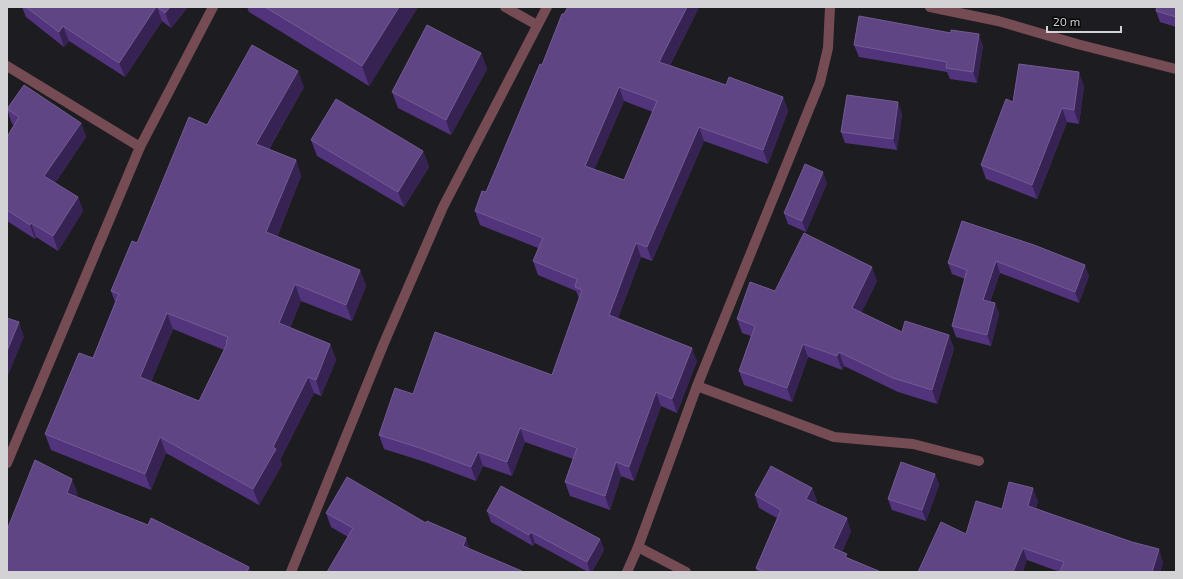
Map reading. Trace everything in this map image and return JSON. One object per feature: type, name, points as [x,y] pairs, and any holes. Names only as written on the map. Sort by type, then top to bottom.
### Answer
[{"type":"street","points":[[7,463],[140,147],[213,7]]},
{"type":"street","points":[[505,7],[537,25]]},
{"type":"street","points":[[291,572],[384,343],[443,207],[513,75],[537,25],[548,7]]},
{"type":"street","points":[[627,572],[638,547],[697,386],[820,82],[828,48],[830,7]]},
{"type":"street","points":[[930,7],[998,21],[1077,44],[1176,68]]},
{"type":"street","points":[[7,66],[140,147]]},
{"type":"street","points":[[697,386],[834,438],[913,444],[979,461]]},
{"type":"street","points":[[638,547],[686,572]]},
{"type":"building","points":[[26,7],[156,7],[119,63],[63,26],[59,32]]},
{"type":"building","points":[[157,7],[170,7],[165,13]]},
{"type":"building","points":[[265,7],[399,7],[362,66]]},
{"type":"building","points":[[568,7],[687,7],[659,62],[726,85],[729,77],[783,97],[763,150],[699,127],[647,247],[636,243],[609,315],[692,348],[672,399],[656,392],[629,467],[616,462],[605,496],[565,482],[577,448],[520,428],[507,462],[478,452],[471,467],[379,435],[395,388],[413,394],[435,332],[552,375],[582,290],[575,287],[577,279],[533,261],[543,238],[475,211],[482,191],[486,192],[540,64],[542,65],[562,14],[564,14]],"holes":[[[619,87],[657,101],[624,180],[585,166]]]},
{"type":"building","points":[[1157,7],[1176,7],[1176,17],[1156,11]]},
{"type":"building","points":[[859,16],[951,33],[951,30],[979,34],[973,72],[946,68],[947,62],[854,45]]},
{"type":"building","points":[[427,25],[481,53],[446,120],[392,92]]},
{"type":"building","points":[[252,45],[298,71],[256,144],[296,160],[266,232],[360,270],[346,305],[295,284],[279,323],[330,344],[316,380],[308,377],[273,447],[276,449],[253,489],[160,437],[145,474],[45,434],[79,353],[93,358],[119,294],[111,291],[132,241],[137,243],[189,117],[207,125]],"holes":[[[167,313],[228,337],[227,344],[199,401],[140,377]]]},
{"type":"building","points":[[1019,64],[1079,72],[1074,110],[1062,108],[1032,185],[981,165],[1006,99],[1013,102]]},
{"type":"building","points":[[24,85],[81,123],[44,176],[78,197],[53,236],[31,223],[30,225],[7,210],[7,137],[19,117],[7,109]]},
{"type":"building","points":[[847,95],[898,102],[893,139],[841,132]]},
{"type":"building","points":[[336,99],[423,151],[398,192],[311,140]]},
{"type":"building","points":[[805,164],[823,172],[802,221],[784,213]]},
{"type":"building","points":[[962,221],[1034,245],[1085,265],[1075,292],[996,261],[983,300],[995,303],[987,335],[952,326],[967,270],[948,263]]},
{"type":"building","points":[[804,233],[872,267],[852,308],[902,332],[905,321],[949,335],[932,390],[893,378],[839,352],[837,356],[803,344],[787,388],[739,371],[755,326],[737,319],[750,282],[775,291]]},
{"type":"building","points":[[7,318],[19,322],[7,351]]},
{"type":"building","points":[[35,460],[72,479],[67,493],[148,525],[151,518],[249,567],[247,572],[7,572],[7,530]]},
{"type":"building","points":[[901,462],[935,474],[922,510],[888,499]]},
{"type":"building","points":[[771,466],[812,488],[806,499],[847,518],[833,548],[847,554],[845,557],[881,572],[766,572],[756,568],[781,510],[755,495]]},
{"type":"building","points":[[347,477],[426,523],[427,521],[466,538],[463,546],[524,572],[327,572],[353,528],[326,513]]},
{"type":"building","points":[[1009,482],[1033,488],[1028,506],[1132,542],[1159,549],[1152,572],[1060,572],[1064,562],[1023,548],[1013,572],[918,572],[941,522],[966,534],[976,501],[1002,509]]},
{"type":"building","points":[[501,486],[600,539],[587,562],[531,532],[529,535],[487,511]]}]
